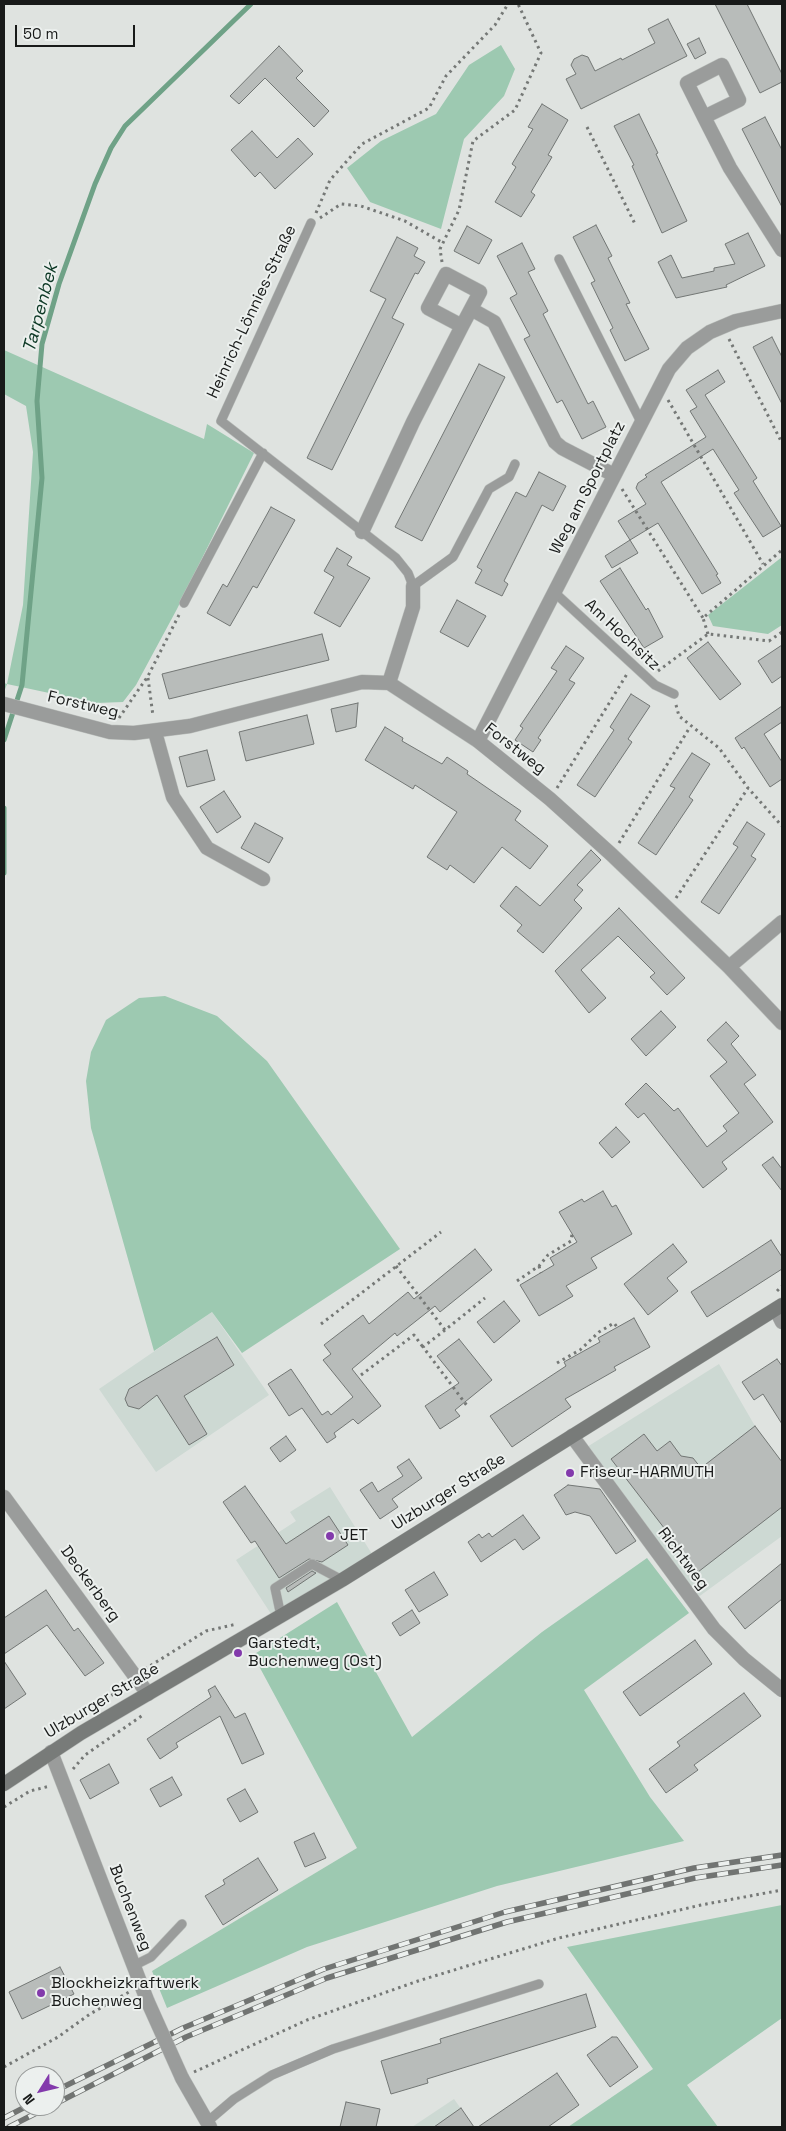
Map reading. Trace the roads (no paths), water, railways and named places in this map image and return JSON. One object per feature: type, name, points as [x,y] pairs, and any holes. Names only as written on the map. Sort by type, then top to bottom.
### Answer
[{"type":"main road","name":"Ulzburger Straße","points":[[4,1784],[51,1752],[342,1580],[572,1436],[780,1312]]},
{"type":"street","points":[[704,117],[742,189],[782,250]]},
{"type":"street","points":[[362,532],[413,422],[480,292],[446,274],[428,308],[462,326]]},
{"type":"street","points":[[471,309],[494,322],[555,442],[562,448],[614,475]]},
{"type":"street","name":"Weg am Sportplatz","points":[[478,741],[673,364],[687,348],[704,335],[722,326],[782,310]]},
{"type":"street","name":"Heinrich-Lönnies-Straße","points":[[388,683],[413,607],[413,586]]},
{"type":"street","name":"Forstweg","points":[[5,704],[110,732],[155,732],[190,726],[362,682],[388,683],[478,741],[550,799],[669,909],[729,967],[782,1023]]},
{"type":"street","points":[[155,732],[173,797],[207,848],[263,879]]},
{"type":"street","points":[[729,967],[782,922]]},
{"type":"street","name":"Richtweg","points":[[572,1436],[714,1629],[744,1659],[782,1690]]},
{"type":"street","name":"Deckerberg","points":[[4,1497],[148,1694]]},
{"type":"street","name":"Buchenweg","points":[[51,1752],[141,1987],[182,2078],[208,2125]]},
{"type":"lane","name":"Heinrich-Lönnies-Straße","points":[[311,224],[221,421],[402,563],[413,586]]},
{"type":"lane","points":[[559,258],[642,422]]},
{"type":"lane","points":[[184,603],[263,454]]},
{"type":"lane","points":[[413,586],[453,557],[489,489],[509,477],[515,464]]},
{"type":"lane","name":"Am Hochsitz","points":[[554,592],[654,685],[674,694]]},
{"type":"lane","points":[[281,1616],[275,1588],[312,1564],[342,1580]]},
{"type":"lane","points":[[133,1966],[151,1957],[182,1924]]},
{"type":"lane","points":[[208,2125],[234,2099],[272,2075],[333,2049],[539,1984]]},
{"type":"waterway","name":"Tarpenbek","points":[[4,740],[22,685],[42,478],[37,401],[42,344],[59,284],[95,184],[111,148],[125,126],[251,4]]},
{"type":"waterway","name":"Tarpenbek","points":[[4,808],[4,873]]},
{"type":"railway","points":[[65,2086],[183,2028],[324,1969],[505,1912],[694,1868],[782,1855]]},
{"type":"railway","points":[[65,2099],[186,2037],[327,1978],[507,1922],[695,1878],[782,1865]]},
{"type":"railway","points":[[4,2118],[15,2112]]},
{"type":"railway","points":[[9,2127],[30,2116]]},
{"type":"place","name":"Friseur-HARMUTH","points":[[570,1473]]},
{"type":"place","name":"JET","points":[[330,1536]]},
{"type":"place","name":"Garstedt, Buchenweg (Ost)","points":[[238,1653]]},
{"type":"place","name":"Blockheizkraftwerk Buchenweg","points":[[41,1993]]}]
